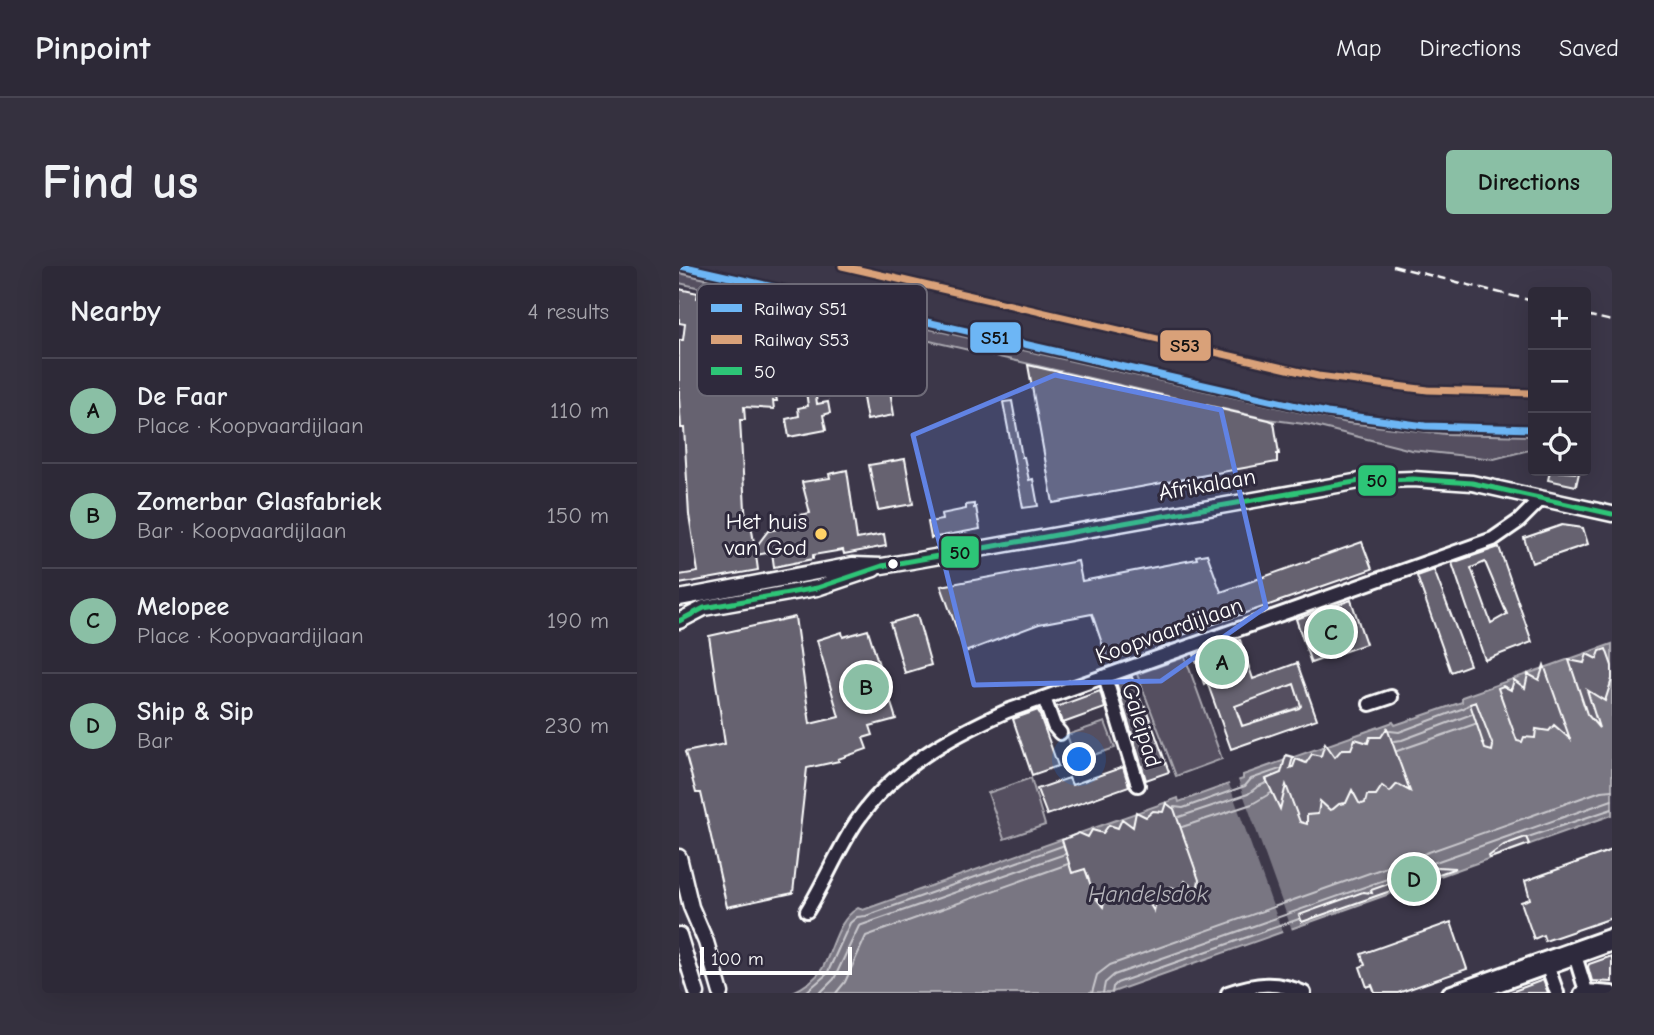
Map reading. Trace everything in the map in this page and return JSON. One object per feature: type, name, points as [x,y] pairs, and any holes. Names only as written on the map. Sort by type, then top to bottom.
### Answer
[{"type":"main road","name":"Afrikalaan","points":[[679,621],[703,608],[817,588],[882,566],[1360,481],[1439,479],[1518,492],[1541,499]]},
{"type":"main road","points":[[1541,499],[1612,514]]},
{"type":"main road","name":"Afrikalaan","points":[[679,598],[853,565],[882,566]]},
{"type":"main road","points":[[679,857],[691,907],[721,993]]},
{"type":"main road","points":[[681,942],[697,993]]},
{"type":"street","name":"Koopvaardijlaan","points":[[807,911],[856,822],[890,782],[915,760],[944,741],[1007,711],[1493,539],[1519,521],[1541,499]]},
{"type":"street","name":"Galeipad","points":[[1105,677],[1138,785]]},
{"type":"street","points":[[1370,704],[1391,697]]},
{"type":"street","points":[[1044,698],[1054,726],[1060,733]]},
{"type":"street","points":[[1475,993],[1612,935]]},
{"type":"street","points":[[1574,953],[1612,944]]},
{"type":"street","points":[[1574,953],[1583,992],[1612,993]]},
{"type":"street","points":[[1546,963],[1557,993]]},
{"type":"street","points":[[1449,993],[1511,976]]},
{"type":"street","points":[[1228,993],[1263,984],[1283,985],[1304,993]]},
{"type":"highlighted area","points":[[1055,375],[1221,410],[1266,607],[1161,681],[974,685],[913,435]]},
{"type":"shaded area","points":[[679,273],[728,284],[697,284],[697,287],[679,283]]},
{"type":"shaded area","points":[[927,329],[1348,423],[1446,434],[1528,436],[1528,450],[1494,459],[1411,450],[1311,425],[1267,419],[927,340]]},
{"type":"shaded area","points":[[1185,657],[1222,759],[1176,776],[1137,674]]},
{"type":"shaded area","points":[[1294,684],[1299,699],[1307,704],[1243,727],[1230,693],[1241,703]]},
{"type":"shaded area","points":[[1105,722],[1115,748],[1076,761],[1067,735]]},
{"type":"shaded area","points":[[1031,778],[1045,825],[1004,839],[988,793]]},
{"type":"water","name":"Handelsdok","points":[[1612,644],[1612,815],[1110,993],[791,993],[819,973],[840,928],[858,908],[863,910],[1178,798],[1179,802],[1243,779],[1243,775],[1393,722],[1395,725],[1462,702],[1462,697]]},
{"type":"pier","points":[[1237,777],[1292,930],[1283,934],[1228,781]]},
{"type":"building","points":[[679,289],[697,293],[697,396],[776,396],[777,401],[773,401],[774,409],[744,407],[745,420],[740,420],[745,509],[747,526],[751,525],[755,548],[768,531],[778,529],[777,522],[810,513],[802,482],[830,478],[829,474],[847,470],[857,539],[884,534],[886,546],[844,554],[843,550],[813,555],[813,559],[774,567],[772,552],[756,555],[758,570],[679,584],[679,575],[698,572],[689,515],[684,428],[681,428],[679,340],[683,340],[685,324],[679,323]]},
{"type":"building","points":[[1028,365],[1269,420],[1274,422],[1279,454],[1277,462],[1053,503]]},
{"type":"building","points":[[807,396],[816,396],[817,404],[828,402],[830,413],[823,415],[826,430],[789,437],[786,419],[799,416],[798,408],[808,406]]},
{"type":"building","points":[[863,396],[891,396],[894,415],[867,420]]},
{"type":"building","points":[[1012,401],[1022,457],[1029,480],[1033,479],[1038,506],[1023,508],[1003,402]]},
{"type":"building","points":[[905,459],[913,504],[878,510],[869,465]]},
{"type":"building","points":[[1549,476],[1578,476],[1576,486],[1548,480]]},
{"type":"building","points":[[974,504],[980,529],[931,538],[928,522],[942,520],[941,514],[966,509],[966,505]]},
{"type":"building","points":[[1562,525],[1583,528],[1588,544],[1532,563],[1524,538]]},
{"type":"building","points":[[1362,542],[1372,569],[1108,661],[1092,614],[1039,624],[965,652],[941,586],[1078,561],[1082,581],[1197,559],[1196,556],[1207,554],[1221,592]]},
{"type":"building","points":[[1499,547],[1532,642],[1485,660],[1452,563]],"holes":[[[1485,562],[1507,614],[1491,623],[1471,568]]]},
{"type":"building","points":[[1434,570],[1470,665],[1451,672],[1417,576]]},
{"type":"building","points":[[1351,600],[1366,644],[1311,663],[1296,619]]},
{"type":"building","points":[[917,615],[931,665],[905,673],[890,623]]},
{"type":"building","points":[[795,617],[810,724],[839,717],[817,640],[842,632],[843,637],[868,630],[896,719],[870,726],[873,735],[863,738],[867,749],[838,759],[839,761],[807,768],[793,893],[727,907],[701,793],[696,793],[685,752],[725,744],[709,636]]},
{"type":"building","points":[[1240,640],[1253,679],[1297,663],[1317,719],[1231,749],[1207,682],[1204,684],[1194,655]],"holes":[[[1294,684],[1301,706],[1242,726],[1235,706]]]},
{"type":"building","points":[[1606,649],[1612,666],[1612,679],[1605,701],[1587,690],[1599,728],[1587,714],[1569,660],[1584,663],[1587,654],[1597,659],[1600,651]]},
{"type":"building","points":[[1544,665],[1570,739],[1554,725],[1549,731],[1536,729],[1535,738],[1524,737],[1522,742],[1517,741],[1498,688],[1503,686],[1511,690],[1514,680],[1525,688],[1528,674],[1539,680]]},
{"type":"building","points":[[1132,677],[1169,772],[1146,780],[1116,682]]},
{"type":"building","points":[[1100,691],[1105,708],[1062,722],[1056,707]]},
{"type":"building","points":[[1476,702],[1493,746],[1492,751],[1485,749],[1470,704]]},
{"type":"building","points":[[1038,710],[1058,766],[1032,775],[1013,719]]},
{"type":"building","points":[[1387,728],[1410,791],[1397,784],[1390,792],[1382,786],[1376,795],[1367,795],[1365,803],[1362,804],[1352,790],[1346,803],[1333,809],[1330,810],[1320,801],[1318,814],[1307,815],[1307,824],[1300,822],[1286,785],[1280,809],[1266,779],[1281,773],[1286,755],[1293,757],[1290,768],[1296,759],[1306,763],[1312,754],[1321,756],[1325,743],[1335,757],[1342,749],[1351,749],[1355,739],[1368,743],[1370,737],[1381,737]]},
{"type":"building","points":[[1123,767],[1129,786],[1047,815],[1037,789],[1069,778],[1072,785]]},
{"type":"building","points":[[1166,803],[1174,809],[1199,880],[1197,891],[1185,881],[1180,890],[1171,887],[1168,900],[1157,897],[1154,911],[1141,890],[1132,897],[1122,894],[1118,901],[1106,897],[1103,907],[1095,897],[1085,869],[1072,873],[1062,840],[1079,833],[1088,837],[1092,830],[1103,833],[1109,825],[1118,828],[1122,819],[1133,827],[1136,812],[1146,817],[1153,811],[1163,812]]},
{"type":"building","points":[[1526,837],[1529,844],[1490,858],[1489,856],[1504,845]]},
{"type":"building","points":[[1612,850],[1612,918],[1545,941],[1543,935],[1534,939],[1521,902],[1530,899],[1525,881]]},
{"type":"building","points":[[1437,867],[1456,868],[1302,922],[1299,915],[1363,892],[1372,893],[1371,890]]},
{"type":"building","points":[[1451,922],[1467,969],[1398,993],[1375,993],[1372,985],[1367,987],[1360,967],[1365,965],[1361,954]]},
{"type":"building","points":[[1612,956],[1612,982],[1592,981],[1589,964]]},
{"type":"building","points":[[1543,980],[1548,993],[1511,993],[1511,992]]},
{"type":"railway","points":[[1393,266],[1528,300]]},
{"type":"railway","points":[[1591,316],[1612,321]]},
{"type":"rail line","name":"S51","points":[[681,266],[760,284]]},
{"type":"rail line","name":"S53","points":[[842,266],[920,284]]},
{"type":"rail line","name":"S53","points":[[927,286],[1318,376],[1428,390],[1528,393]]},
{"type":"rail line","name":"S51","points":[[927,322],[1327,413],[1425,426],[1528,429]]},
{"type":"transit line","name":"50","points":[[679,621],[704,608],[817,588],[882,566],[1360,481],[1413,479],[1472,483],[1612,514]]},
{"type":"place","name":"Het huis van God","points":[[821,534]]},
{"type":"place","name":"Melopee","points":[[1331,632]]},
{"type":"place","name":"De Faar","points":[[1222,662]]},
{"type":"place","name":"Zomerbar Glasfabriek","points":[[866,687]]},
{"type":"place","name":"Ship & Sip","points":[[1414,879]]}]
